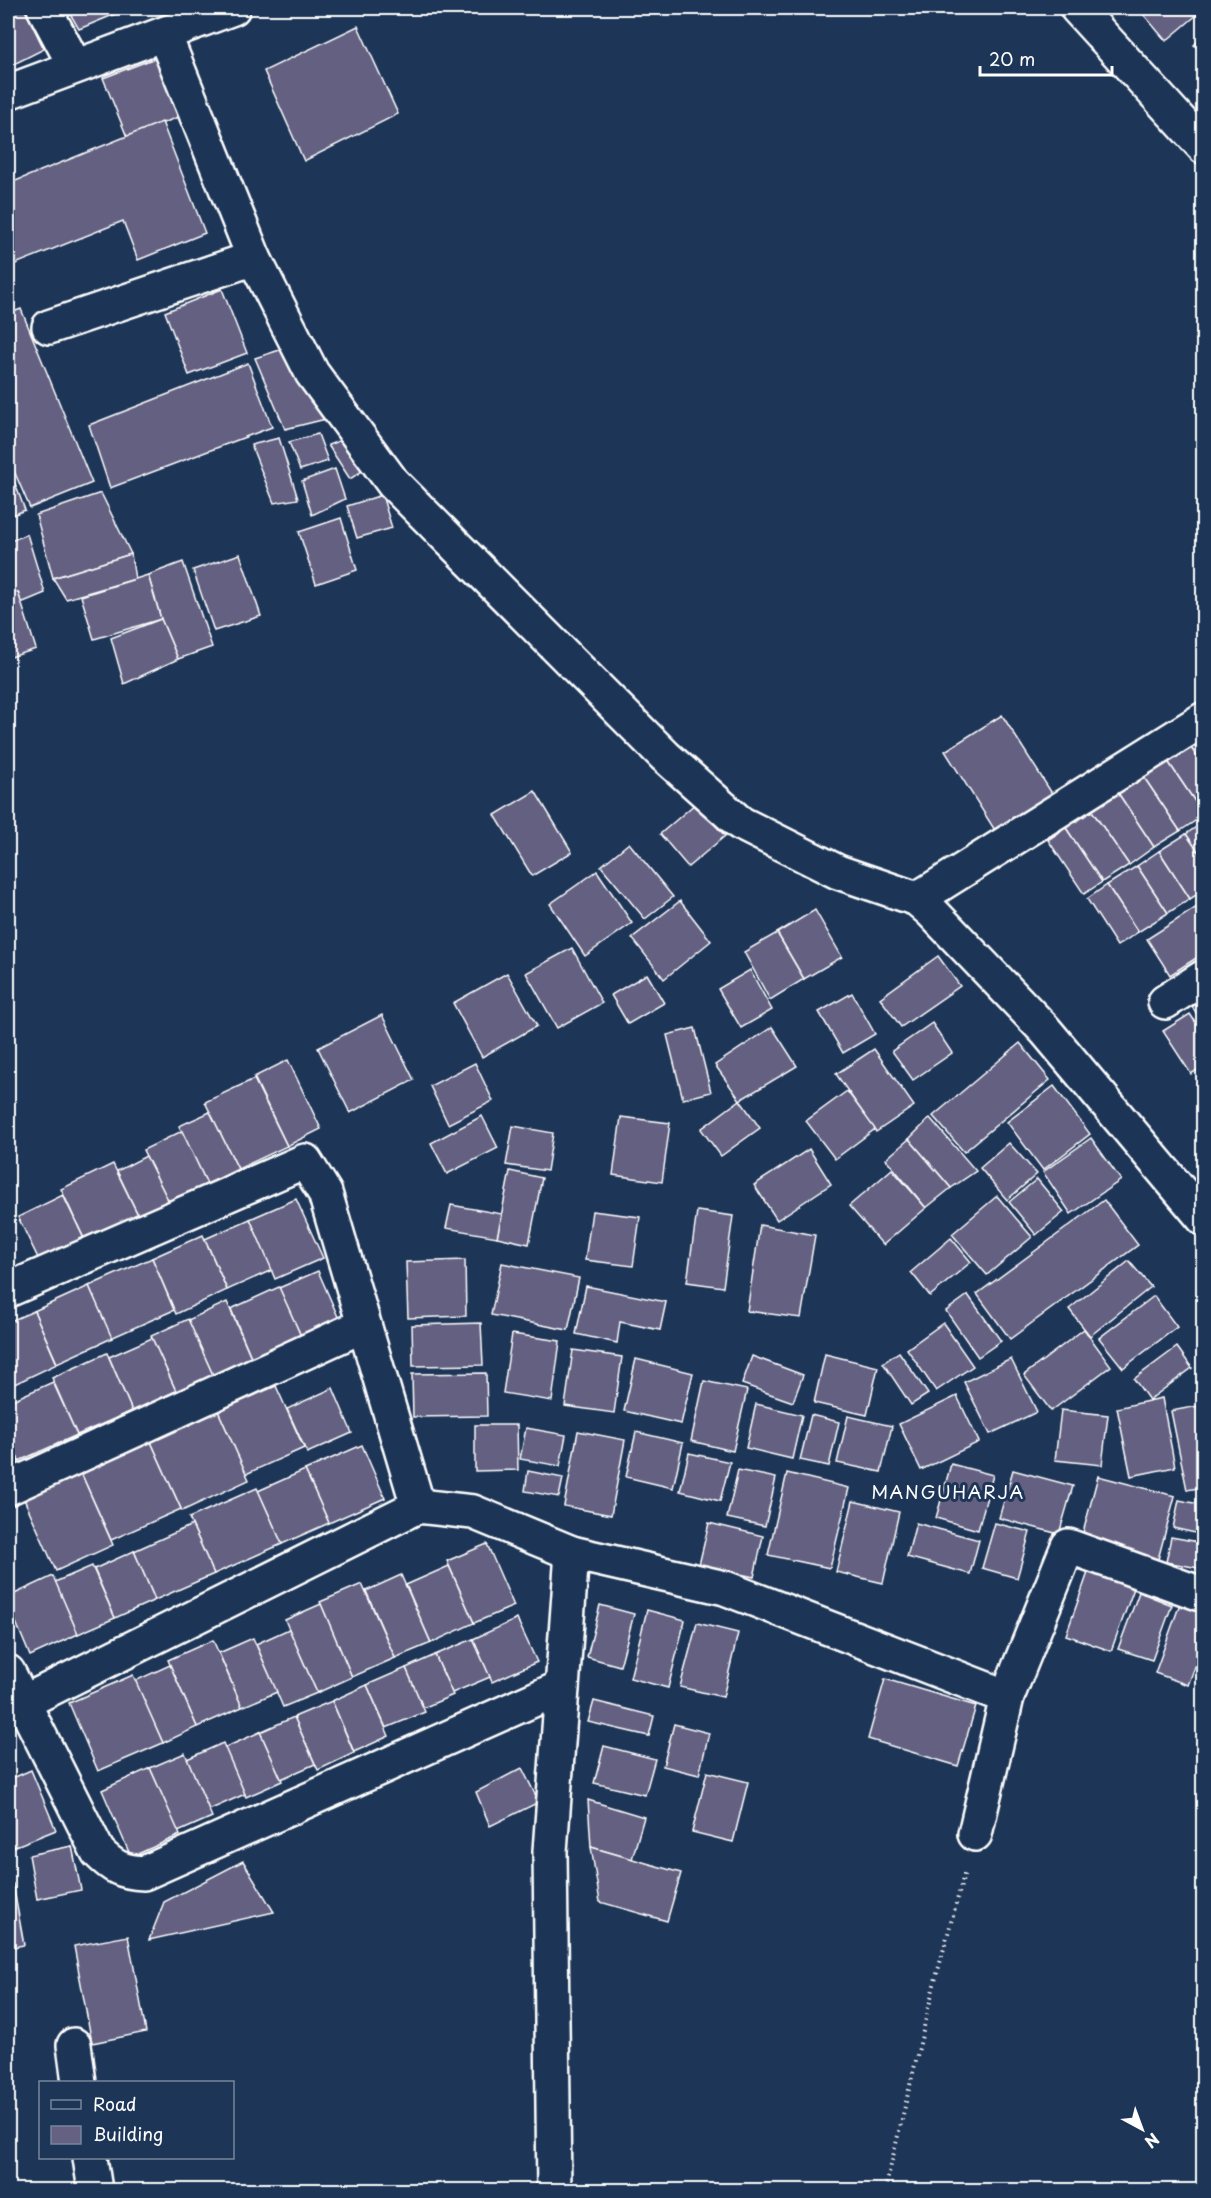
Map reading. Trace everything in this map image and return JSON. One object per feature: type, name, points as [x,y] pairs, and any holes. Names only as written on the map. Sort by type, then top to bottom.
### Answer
[{"type":"street","points":[[44,8],[75,66]]},
{"type":"street","points":[[8,92],[233,8]]},
{"type":"street","points":[[1077,8],[1203,147]]},
{"type":"street","points":[[164,34],[254,258],[312,373],[393,483],[665,756],[740,823],[838,872],[917,899],[1045,1030],[1203,1219]]},
{"type":"street","points":[[49,327],[254,258]]},
{"type":"street","points":[[917,899],[1203,719]]},
{"type":"street","points":[[1165,1002],[1203,977]]},
{"type":"street","points":[[8,1290],[305,1161],[325,1193],[418,1506]]},
{"type":"street","points":[[8,1488],[364,1325]]},
{"type":"street","points":[[22,1703],[418,1506],[473,1512],[572,1552],[725,1587],[1007,1698]]},
{"type":"street","points":[[975,1834],[1007,1698],[1068,1546],[1203,1594]]},
{"type":"street","points":[[554,2190],[550,1851],[572,1552]]},
{"type":"street","points":[[8,1672],[98,1852],[113,1866],[124,1872],[144,1873],[562,1687]]},
{"type":"street","points":[[74,2045],[79,2081]]},
{"type":"street","points":[[90,2159],[95,2190]]},
{"type":"path","points":[[885,2190],[934,1985],[975,1834]]},
{"type":"building","points":[[8,8],[24,8],[44,49],[8,67]]},
{"type":"building","points":[[67,8],[130,8],[79,29]]},
{"type":"building","points":[[1138,8],[1204,8],[1204,9],[1166,41]]},
{"type":"building","points":[[358,26],[398,114],[304,161],[264,71]]},
{"type":"building","points":[[1204,36],[1204,54],[1194,45]]},
{"type":"building","points":[[158,57],[181,116],[127,137],[103,78]]},
{"type":"building","points":[[162,122],[205,233],[138,260],[123,221],[8,267],[8,184]]},
{"type":"building","points":[[222,289],[247,353],[189,375],[165,312]]},
{"type":"building","points":[[21,309],[92,483],[30,508],[8,457],[8,314]]},
{"type":"building","points":[[286,348],[334,417],[285,429],[255,358]]},
{"type":"building","points":[[248,363],[272,427],[110,488],[89,425]]},
{"type":"building","points":[[318,434],[328,461],[300,470],[289,442]]},
{"type":"building","points":[[349,437],[367,468],[350,479],[328,445]]},
{"type":"building","points":[[279,438],[298,499],[274,503],[251,445]]},
{"type":"building","points":[[8,465],[25,510],[8,517]]},
{"type":"building","points":[[335,469],[345,499],[312,515],[302,481]]},
{"type":"building","points":[[101,493],[131,554],[53,578],[36,515]]},
{"type":"building","points":[[382,495],[392,528],[357,538],[347,506]]},
{"type":"building","points":[[341,518],[357,570],[316,584],[299,532]]},
{"type":"building","points":[[27,534],[45,593],[21,603],[18,592],[8,595],[8,542]]},
{"type":"building","points":[[131,554],[135,579],[66,599],[53,578]]},
{"type":"building","points":[[240,554],[261,616],[214,631],[193,570]]},
{"type":"building","points":[[183,562],[212,647],[178,659],[161,619],[148,575]]},
{"type":"building","points":[[148,575],[161,619],[94,639],[81,596]]},
{"type":"building","points":[[18,592],[36,649],[8,658],[8,595]]},
{"type":"building","points":[[161,619],[178,659],[124,684],[111,638]]},
{"type":"building","points":[[1002,715],[1053,795],[996,832],[945,751]]},
{"type":"building","points":[[1204,736],[1204,767],[1189,745]]},
{"type":"building","points":[[1189,745],[1204,767],[1204,815],[1167,760]]},
{"type":"building","points":[[1167,760],[1204,815],[1180,831],[1143,776]]},
{"type":"building","points":[[1143,776],[1180,831],[1154,847],[1118,793]]},
{"type":"building","points":[[535,791],[572,852],[532,876],[495,815]]},
{"type":"building","points":[[1118,793],[1154,847],[1129,865],[1092,811]]},
{"type":"building","points":[[696,803],[725,836],[688,867],[660,834]]},
{"type":"building","points":[[1092,811],[1129,865],[1102,882],[1066,828]]},
{"type":"building","points":[[1204,822],[1204,860],[1186,834]]},
{"type":"building","points":[[1066,828],[1102,882],[1084,894],[1048,840]]},
{"type":"building","points":[[1186,834],[1204,860],[1204,890],[1190,899],[1159,851]]},
{"type":"building","points":[[629,843],[673,897],[645,919],[601,866]]},
{"type":"building","points":[[1159,851],[1190,899],[1168,913],[1137,866]]},
{"type":"building","points":[[1137,866],[1168,913],[1138,932],[1107,885]]},
{"type":"building","points":[[597,871],[632,923],[585,956],[550,904]]},
{"type":"building","points":[[1107,885],[1138,932],[1117,946],[1087,899]]},
{"type":"building","points":[[680,901],[711,941],[664,979],[632,938]]},
{"type":"building","points":[[1203,903],[1204,953],[1170,975],[1147,939]]},
{"type":"building","points":[[815,910],[842,957],[804,979],[777,933]]},
{"type":"building","points":[[777,933],[804,979],[770,1000],[744,952]]},
{"type":"building","points":[[572,948],[602,1003],[557,1028],[526,973]]},
{"type":"building","points":[[938,956],[960,986],[901,1027],[880,998]]},
{"type":"building","points":[[750,970],[772,1010],[741,1028],[718,989]]},
{"type":"building","points":[[507,973],[537,1026],[482,1057],[453,1003]]},
{"type":"building","points":[[647,974],[664,1003],[628,1024],[611,995]]},
{"type":"building","points":[[852,993],[875,1034],[843,1053],[819,1012]]},
{"type":"building","points":[[1204,999],[1204,1024],[1192,1007]]},
{"type":"building","points":[[1190,1014],[1204,1035],[1204,1066],[1191,1074],[1163,1031]]},
{"type":"building","points":[[382,1015],[414,1080],[350,1113],[318,1048]]},
{"type":"building","points":[[932,1023],[952,1053],[913,1080],[892,1051]]},
{"type":"building","points":[[772,1027],[797,1066],[740,1100],[715,1065]]},
{"type":"building","points":[[695,1028],[711,1092],[683,1099],[667,1035]]},
{"type":"building","points":[[1020,1043],[1050,1080],[964,1152],[933,1116]]},
{"type":"building","points":[[874,1049],[914,1106],[876,1132],[836,1074]]},
{"type":"building","points":[[288,1060],[321,1129],[287,1146],[254,1077]]},
{"type":"building","points":[[475,1063],[493,1101],[448,1124],[430,1086]]},
{"type":"building","points":[[254,1079],[287,1146],[238,1169],[205,1102]]},
{"type":"building","points":[[1054,1086],[1090,1134],[1043,1170],[1007,1122]]},
{"type":"building","points":[[847,1091],[875,1129],[835,1159],[806,1121]]},
{"type":"building","points":[[740,1100],[760,1128],[721,1156],[701,1129]]},
{"type":"building","points":[[210,1112],[238,1169],[207,1184],[179,1126]]},
{"type":"building","points":[[482,1116],[498,1148],[447,1174],[431,1143]]},
{"type":"building","points":[[621,1117],[670,1123],[662,1182],[613,1175]]},
{"type":"building","points":[[930,1118],[976,1171],[951,1188],[909,1139]]},
{"type":"building","points":[[513,1126],[553,1133],[547,1171],[506,1165]]},
{"type":"building","points":[[182,1131],[207,1184],[169,1202],[143,1150]]},
{"type":"building","points":[[1091,1138],[1121,1180],[1071,1214],[1043,1172]]},
{"type":"building","points":[[909,1139],[951,1188],[926,1208],[886,1159]]},
{"type":"building","points":[[1009,1143],[1037,1174],[1007,1200],[980,1168]]},
{"type":"building","points":[[809,1149],[831,1184],[777,1220],[754,1185]]},
{"type":"building","points":[[146,1156],[169,1202],[139,1217],[117,1171]]},
{"type":"building","points":[[113,1164],[139,1217],[86,1243],[61,1189]]},
{"type":"building","points":[[892,1169],[926,1208],[883,1245],[849,1206]]},
{"type":"building","points":[[510,1171],[542,1178],[529,1244],[497,1237]]},
{"type":"building","points":[[1037,1179],[1064,1212],[1036,1235],[1009,1202]]},
{"type":"building","points":[[63,1195],[86,1243],[41,1264],[18,1217]]},
{"type":"building","points":[[997,1196],[1032,1237],[987,1275],[952,1234]]},
{"type":"building","points":[[296,1199],[323,1258],[275,1279],[250,1219]]},
{"type":"building","points":[[1104,1200],[1138,1245],[1010,1339],[977,1294]]},
{"type":"building","points":[[451,1205],[502,1214],[497,1237],[446,1228]]},
{"type":"building","points":[[592,1211],[640,1217],[633,1266],[585,1260]]},
{"type":"building","points":[[697,1211],[733,1216],[723,1287],[687,1282]]},
{"type":"building","points":[[250,1219],[272,1270],[227,1290],[205,1239]]},
{"type":"building","points":[[760,1225],[815,1235],[801,1318],[747,1311]]},
{"type":"building","points":[[203,1235],[227,1290],[176,1314],[152,1258]]},
{"type":"building","points":[[951,1238],[971,1262],[930,1296],[911,1272]]},
{"type":"building","points":[[152,1258],[174,1310],[111,1338],[89,1286]]},
{"type":"building","points":[[465,1260],[466,1316],[408,1318],[406,1262]]},
{"type":"building","points":[[1129,1261],[1151,1287],[1090,1336],[1069,1309]]},
{"type":"building","points":[[502,1263],[579,1278],[568,1330],[491,1315]]},
{"type":"building","points":[[318,1271],[339,1319],[301,1336],[279,1288]]},
{"type":"building","points":[[89,1286],[112,1338],[57,1363],[34,1311]]},
{"type":"building","points":[[586,1286],[666,1302],[660,1330],[620,1322],[617,1343],[576,1334]]},
{"type":"building","points":[[279,1287],[301,1336],[251,1357],[231,1309]]},
{"type":"building","points":[[968,1295],[1001,1341],[978,1357],[946,1311]]},
{"type":"building","points":[[1154,1296],[1177,1327],[1123,1368],[1099,1338]]},
{"type":"building","points":[[227,1302],[251,1357],[213,1375],[188,1320]]},
{"type":"building","points":[[34,1311],[57,1364],[8,1387],[8,1322]]},
{"type":"building","points":[[188,1319],[213,1375],[176,1391],[151,1336]]},
{"type":"building","points":[[481,1323],[483,1365],[413,1366],[412,1325]]},
{"type":"building","points":[[943,1323],[973,1366],[936,1391],[907,1349]]},
{"type":"building","points":[[1084,1329],[1111,1366],[1051,1411],[1024,1375]]},
{"type":"building","points":[[512,1334],[560,1341],[552,1401],[503,1393]]},
{"type":"building","points":[[152,1338],[176,1391],[132,1411],[109,1357]]},
{"type":"building","points":[[1177,1347],[1192,1368],[1149,1400],[1134,1379]]},
{"type":"building","points":[[573,1350],[622,1357],[614,1413],[565,1406]]},
{"type":"building","points":[[899,1352],[928,1394],[911,1405],[883,1363]]},
{"type":"building","points":[[107,1353],[132,1411],[77,1435],[52,1378]]},
{"type":"building","points":[[825,1354],[878,1367],[867,1415],[814,1403]]},
{"type":"building","points":[[752,1356],[803,1375],[793,1402],[742,1384]]},
{"type":"building","points":[[636,1359],[693,1373],[681,1424],[624,1411]]},
{"type":"building","points":[[1011,1359],[1037,1412],[990,1434],[964,1382]]},
{"type":"building","points":[[486,1373],[487,1416],[413,1417],[412,1374]]},
{"type":"building","points":[[704,1381],[747,1390],[733,1451],[691,1441]]},
{"type":"building","points":[[53,1382],[77,1435],[19,1461],[8,1435],[8,1402]]},
{"type":"building","points":[[276,1386],[304,1448],[246,1474],[218,1411]]},
{"type":"building","points":[[333,1388],[352,1433],[307,1453],[287,1409]]},
{"type":"building","points":[[957,1396],[979,1442],[921,1470],[899,1424]]},
{"type":"building","points":[[1162,1398],[1175,1467],[1131,1476],[1117,1408]]},
{"type":"building","points":[[756,1404],[802,1415],[792,1459],[746,1448]]},
{"type":"building","points":[[1204,1405],[1204,1487],[1187,1490],[1171,1411]]},
{"type":"building","points":[[1061,1410],[1108,1415],[1102,1465],[1055,1460]]},
{"type":"building","points":[[218,1411],[249,1480],[182,1511],[151,1442]]},
{"type":"building","points":[[811,1415],[839,1422],[829,1466],[800,1460]]},
{"type":"building","points":[[848,1416],[892,1426],[881,1472],[837,1463]]},
{"type":"building","points":[[475,1425],[517,1425],[518,1470],[475,1471]]},
{"type":"building","points":[[526,1428],[566,1435],[560,1466],[520,1459]]},
{"type":"building","points":[[578,1431],[625,1440],[611,1515],[564,1506]]},
{"type":"building","points":[[636,1432],[683,1443],[673,1488],[626,1477]]},
{"type":"building","points":[[8,1435],[19,1461],[8,1466]]},
{"type":"building","points":[[151,1442],[181,1509],[111,1540],[81,1473]]},
{"type":"building","points":[[362,1445],[385,1498],[329,1523],[305,1470]]},
{"type":"building","points":[[689,1453],[730,1462],[720,1501],[680,1491]]},
{"type":"building","points":[[951,1464],[993,1475],[978,1530],[936,1518]]},
{"type":"building","points":[[305,1470],[329,1523],[282,1544],[258,1491]]},
{"type":"building","points":[[738,1470],[776,1478],[765,1526],[727,1518]]},
{"type":"building","points":[[1013,1470],[1073,1486],[1059,1534],[999,1518]]},
{"type":"building","points":[[528,1471],[563,1478],[559,1497],[525,1491]]},
{"type":"building","points":[[81,1473],[113,1545],[56,1571],[24,1499]]},
{"type":"building","points":[[787,1473],[849,1488],[830,1568],[768,1555]]},
{"type":"building","points":[[1098,1476],[1175,1496],[1157,1563],[1080,1544]]},
{"type":"building","points":[[257,1488],[282,1544],[214,1574],[189,1518]]},
{"type":"building","points":[[1179,1500],[1204,1505],[1204,1535],[1173,1528]]},
{"type":"building","points":[[853,1501],[899,1512],[883,1583],[836,1572]]},
{"type":"building","points":[[709,1523],[763,1536],[754,1577],[699,1565]]},
{"type":"building","points":[[916,1523],[979,1540],[970,1574],[907,1557]]},
{"type":"building","points":[[995,1523],[1030,1532],[1017,1578],[982,1568]]},
{"type":"building","points":[[192,1525],[214,1574],[155,1600],[134,1551]]},
{"type":"building","points":[[1171,1537],[1204,1543],[1204,1569],[1166,1562]]},
{"type":"building","points":[[487,1544],[514,1606],[474,1623],[447,1561]]},
{"type":"building","points":[[134,1551],[155,1600],[115,1618],[94,1569]]},
{"type":"building","points":[[1091,1564],[1137,1580],[1111,1651],[1066,1635]]},
{"type":"building","points":[[92,1566],[115,1618],[78,1634],[55,1582]]},
{"type":"building","points":[[449,1566],[474,1623],[431,1643],[406,1585]]},
{"type":"building","points":[[401,1575],[431,1643],[395,1658],[366,1591]]},
{"type":"building","points":[[53,1576],[78,1634],[30,1656],[8,1603],[8,1597]]},
{"type":"building","points":[[362,1584],[395,1658],[352,1677],[320,1602]]},
{"type":"building","points":[[1139,1592],[1172,1605],[1152,1660],[1118,1649]]},
{"type":"building","points":[[1181,1601],[1204,1608],[1204,1643],[1188,1685],[1155,1673]]},
{"type":"building","points":[[321,1604],[352,1677],[317,1693],[285,1620]]},
{"type":"building","points":[[600,1605],[634,1614],[620,1666],[587,1657]]},
{"type":"building","points":[[647,1610],[685,1620],[668,1688],[630,1678]]},
{"type":"building","points":[[517,1619],[537,1662],[492,1682],[473,1639]]},
{"type":"building","points":[[697,1623],[738,1633],[723,1697],[680,1687]]},
{"type":"building","points":[[289,1629],[317,1693],[283,1707],[256,1644]]},
{"type":"building","points":[[253,1638],[277,1692],[242,1707],[219,1653]]},
{"type":"building","points":[[473,1639],[490,1677],[452,1693],[435,1655]]},
{"type":"building","points":[[213,1640],[242,1707],[197,1727],[168,1660]]},
{"type":"building","points":[[435,1655],[453,1695],[423,1708],[406,1668]]},
{"type":"building","points":[[170,1665],[197,1727],[163,1743],[135,1681]]},
{"type":"building","points":[[406,1668],[425,1712],[386,1728],[367,1685]]},
{"type":"building","points":[[133,1675],[163,1743],[98,1771],[69,1703]]},
{"type":"building","points":[[885,1679],[976,1706],[958,1766],[868,1739]]},
{"type":"building","points":[[367,1685],[389,1736],[354,1752],[332,1701]]},
{"type":"building","points":[[332,1701],[354,1753],[318,1770],[294,1717]]},
{"type":"building","points":[[594,1701],[654,1716],[649,1736],[588,1722]]},
{"type":"building","points":[[294,1717],[315,1764],[281,1779],[260,1732]]},
{"type":"building","points":[[674,1724],[709,1733],[699,1775],[663,1766]]},
{"type":"building","points":[[260,1732],[282,1781],[246,1797],[224,1748]]},
{"type":"building","points":[[223,1743],[245,1794],[209,1810],[187,1759]]},
{"type":"building","points":[[604,1746],[655,1759],[645,1795],[594,1783]]},
{"type":"building","points":[[185,1753],[212,1817],[178,1832],[150,1768]]},
{"type":"building","points":[[150,1768],[180,1835],[131,1857],[102,1790]]},
{"type":"building","points":[[522,1768],[539,1802],[490,1826],[476,1792]]},
{"type":"building","points":[[31,1770],[56,1830],[11,1848],[8,1839],[8,1780]]},
{"type":"building","points":[[707,1772],[748,1782],[733,1842],[692,1832]]},
{"type":"building","points":[[588,1800],[644,1817],[632,1859],[591,1847]]},
{"type":"building","points":[[72,1846],[81,1890],[37,1899],[29,1855]]},
{"type":"building","points":[[591,1847],[681,1873],[667,1921],[600,1902]]},
{"type":"building","points":[[243,1861],[274,1912],[149,1940],[164,1902]]},
{"type":"building","points":[[13,1884],[24,1945],[8,1948],[8,1885]]},
{"type":"building","points":[[128,1936],[146,2032],[92,2043],[74,1946]]},
{"type":"district","name":"MANGUHARJA","points":[[948,1491]]}]
